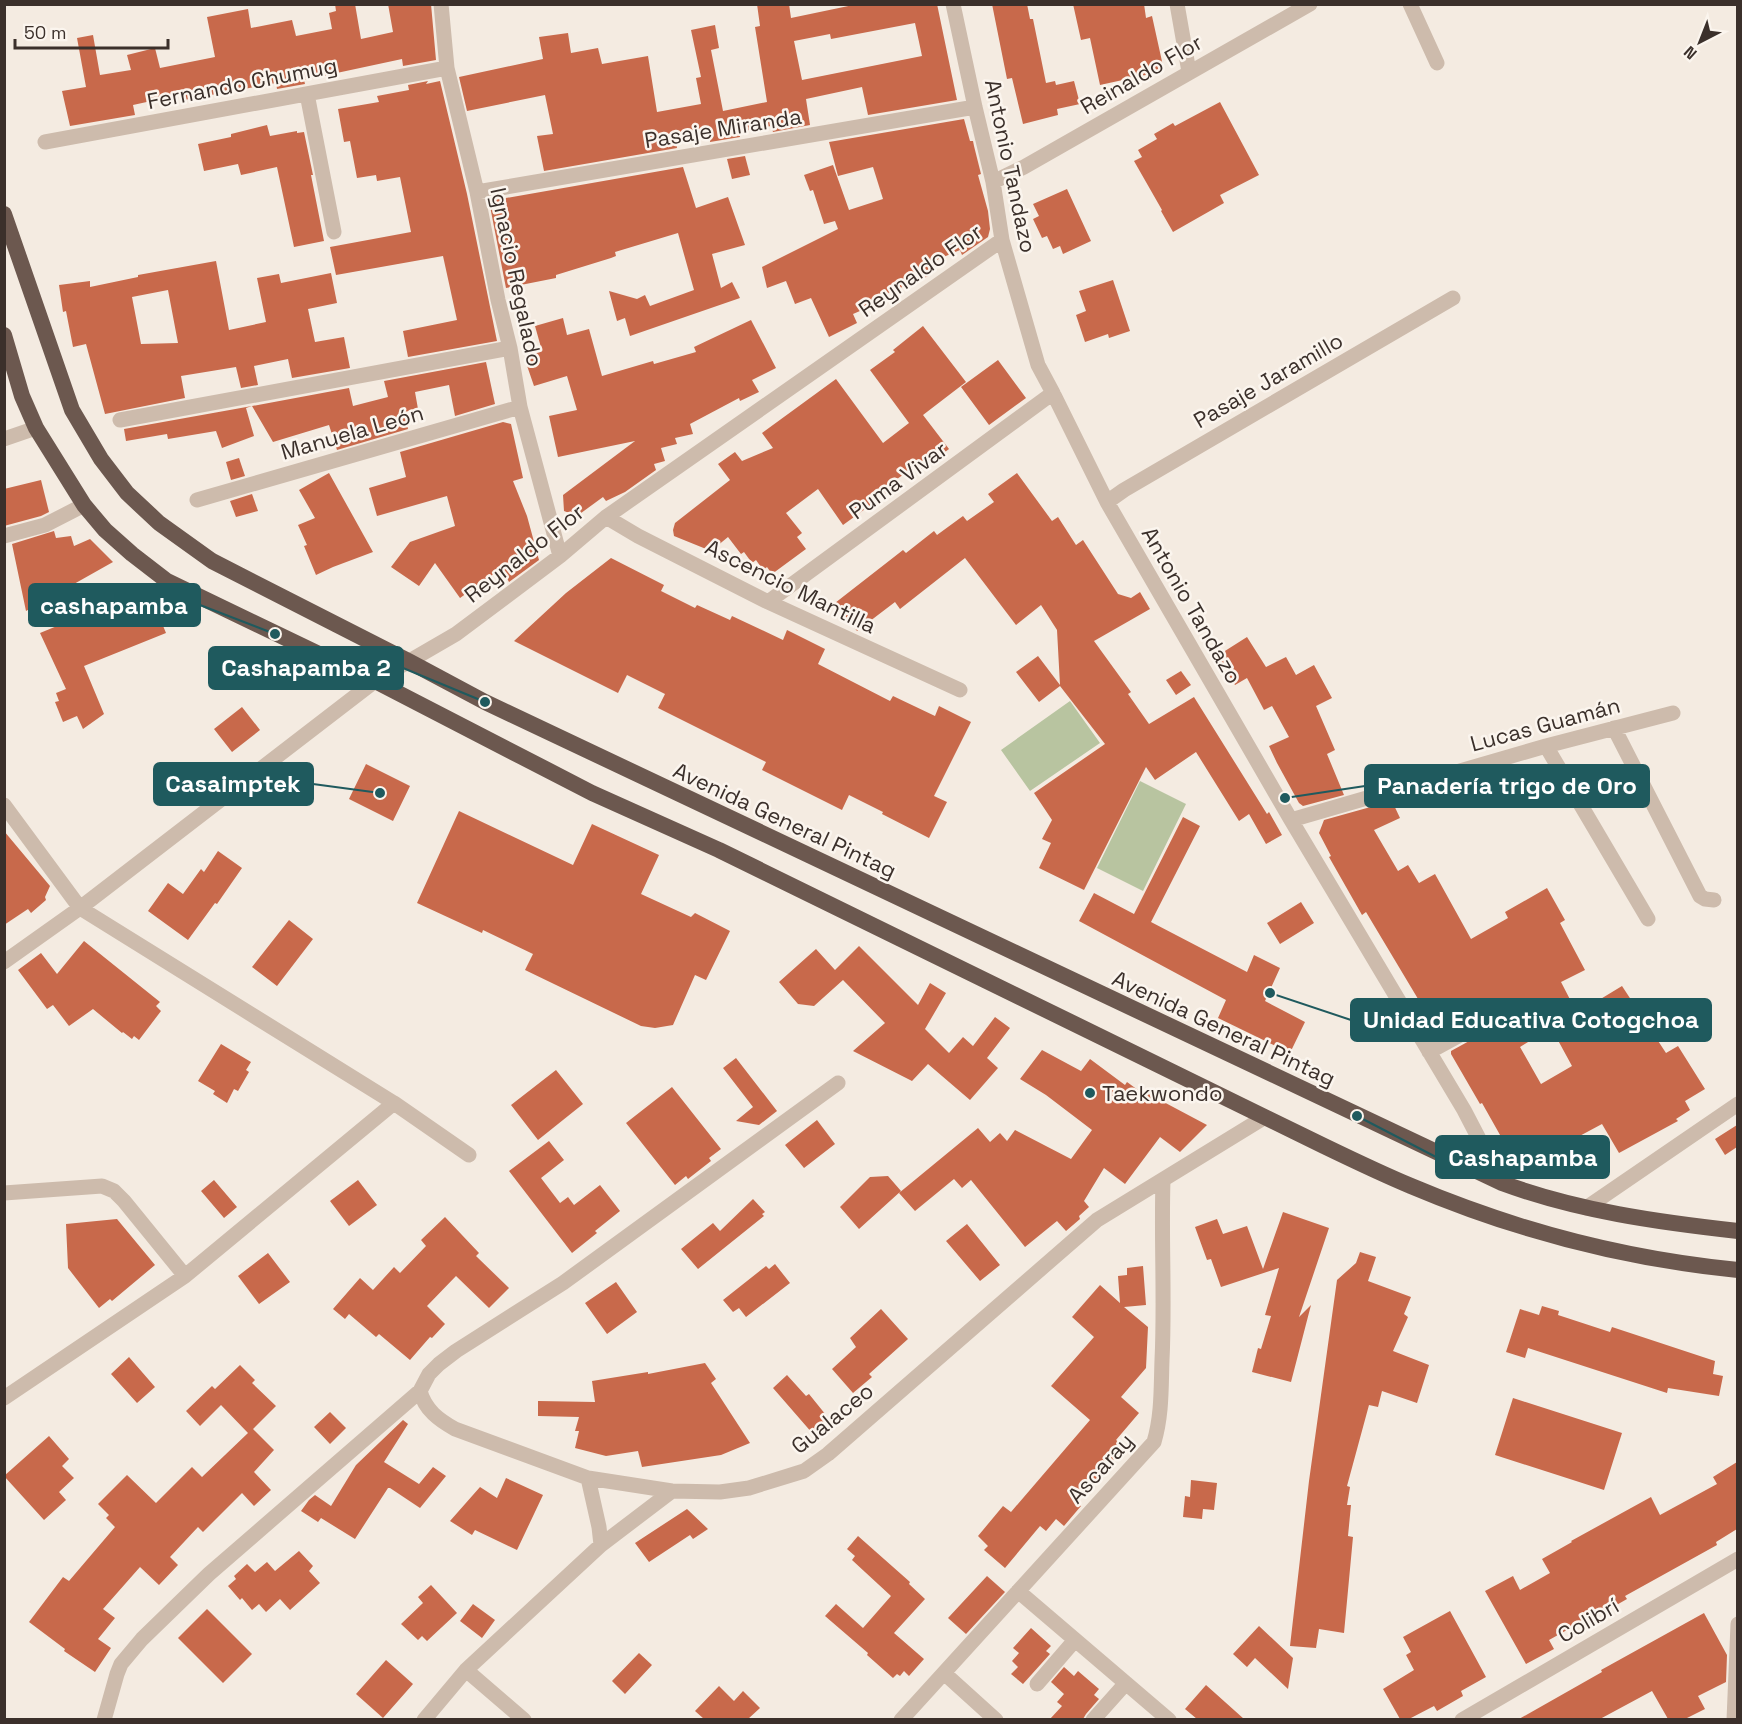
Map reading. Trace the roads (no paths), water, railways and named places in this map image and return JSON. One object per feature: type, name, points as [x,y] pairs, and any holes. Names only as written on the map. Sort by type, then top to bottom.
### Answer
[{"type":"highway","name":"Avenida General Pintag","points":[[4,214],[72,410],[101,459],[127,493],[159,523],[212,561],[496,707],[1502,1183],[1529,1193],[1586,1208],[1642,1219],[1737,1231]]},
{"type":"highway","points":[[4,335],[22,396],[36,428],[84,505],[105,530],[167,581],[375,681],[592,793],[730,855],[1324,1146],[1412,1186],[1522,1226],[1608,1250],[1673,1262],[1737,1270]]},
{"type":"street","name":"Ignacio Regalado","points":[[441,4],[447,68],[477,192],[520,406],[560,556]]},
{"type":"street","name":"Antonio Tandazo","points":[[953,4],[993,182],[1002,240],[1038,366],[1107,502],[1291,820],[1464,1110],[1502,1183]]},
{"type":"street","points":[[1177,4],[1189,72]]},
{"type":"street","name":"Reinaldo Flor","points":[[993,182],[1024,167],[1310,4]]},
{"type":"street","points":[[1410,4],[1437,63]]},
{"type":"street","name":"Fernando Chumug","points":[[45,142],[447,68]]},
{"type":"street","points":[[307,94],[334,232]]},
{"type":"street","name":"Pasaje Miranda","points":[[477,192],[975,107]]},
{"type":"street","name":"Reynaldo Flor","points":[[80,908],[375,681],[456,634],[560,556],[606,517],[1002,240]]},
{"type":"street","name":"Pasaje Jaramillo","points":[[1107,502],[1453,298]]},
{"type":"street","points":[[120,420],[510,348]]},
{"type":"street","name":"Puma Vivar","points":[[768,602],[1053,393]]},
{"type":"street","name":"Manuela León","points":[[198,500],[520,406]]},
{"type":"street","points":[[4,439],[36,428]]},
{"type":"street","points":[[4,536],[45,525],[84,505]]},
{"type":"street","name":"Ascencio Mantilla","points":[[606,517],[638,536],[768,602],[960,690]]},
{"type":"street","name":"Lucas Guamán","points":[[1291,820],[1546,746],[1673,713]]},
{"type":"street","points":[[1614,728],[1700,896],[1714,900]]},
{"type":"street","points":[[1546,746],[1648,919]]},
{"type":"street","points":[[4,805],[80,908],[394,1102],[469,1155]]},
{"type":"street","points":[[4,962],[80,908]]},
{"type":"street","points":[[1430,1052],[1506,1010]]},
{"type":"street","points":[[104,1719],[117,1674],[142,1639],[209,1574],[420,1391],[429,1374],[439,1364],[563,1283],[838,1083]]},
{"type":"street","points":[[4,1398],[185,1276],[394,1102]]},
{"type":"street","points":[[1586,1208],[1737,1104]]},
{"type":"street","name":"Gualaceo","points":[[420,1391],[428,1410],[455,1429],[588,1478],[672,1491],[720,1492],[749,1488],[804,1472],[828,1454],[1097,1220],[1265,1117]]},
{"type":"street","name":"Ascaray","points":[[901,1719],[1154,1442],[1161,1409],[1164,1321],[1163,1180]]},
{"type":"street","points":[[4,1193],[102,1186],[114,1191],[185,1276]]},
{"type":"street","points":[[588,1478],[601,1545]]},
{"type":"street","points":[[424,1719],[466,1671],[601,1545],[672,1491]]},
{"type":"street","name":"Colibrí","points":[[1462,1719],[1737,1559]]},
{"type":"street","points":[[1018,1592],[1169,1719]]},
{"type":"street","points":[[1734,1719],[1737,1624]]},
{"type":"street","points":[[1036,1684],[1075,1640]]},
{"type":"street","points":[[466,1671],[524,1719]]},
{"type":"street","points":[[944,1673],[996,1719]]},
{"type":"street","points":[[1093,1719],[1126,1683]]},
{"type":"place","name":"cashapamba","points":[[275,634]]},
{"type":"place","name":"Cashapamba 2","points":[[485,702]]},
{"type":"place","name":"Casaimptek","points":[[380,793]]},
{"type":"place","name":"Panadería trigo de Oro","points":[[1285,798]]},
{"type":"place","name":"Unidad Educativa Cotogchoa","points":[[1270,993]]},
{"type":"place","name":"Taekwondo","points":[[1090,1093]]},
{"type":"place","name":"Cashapamba","points":[[1357,1116]]}]
